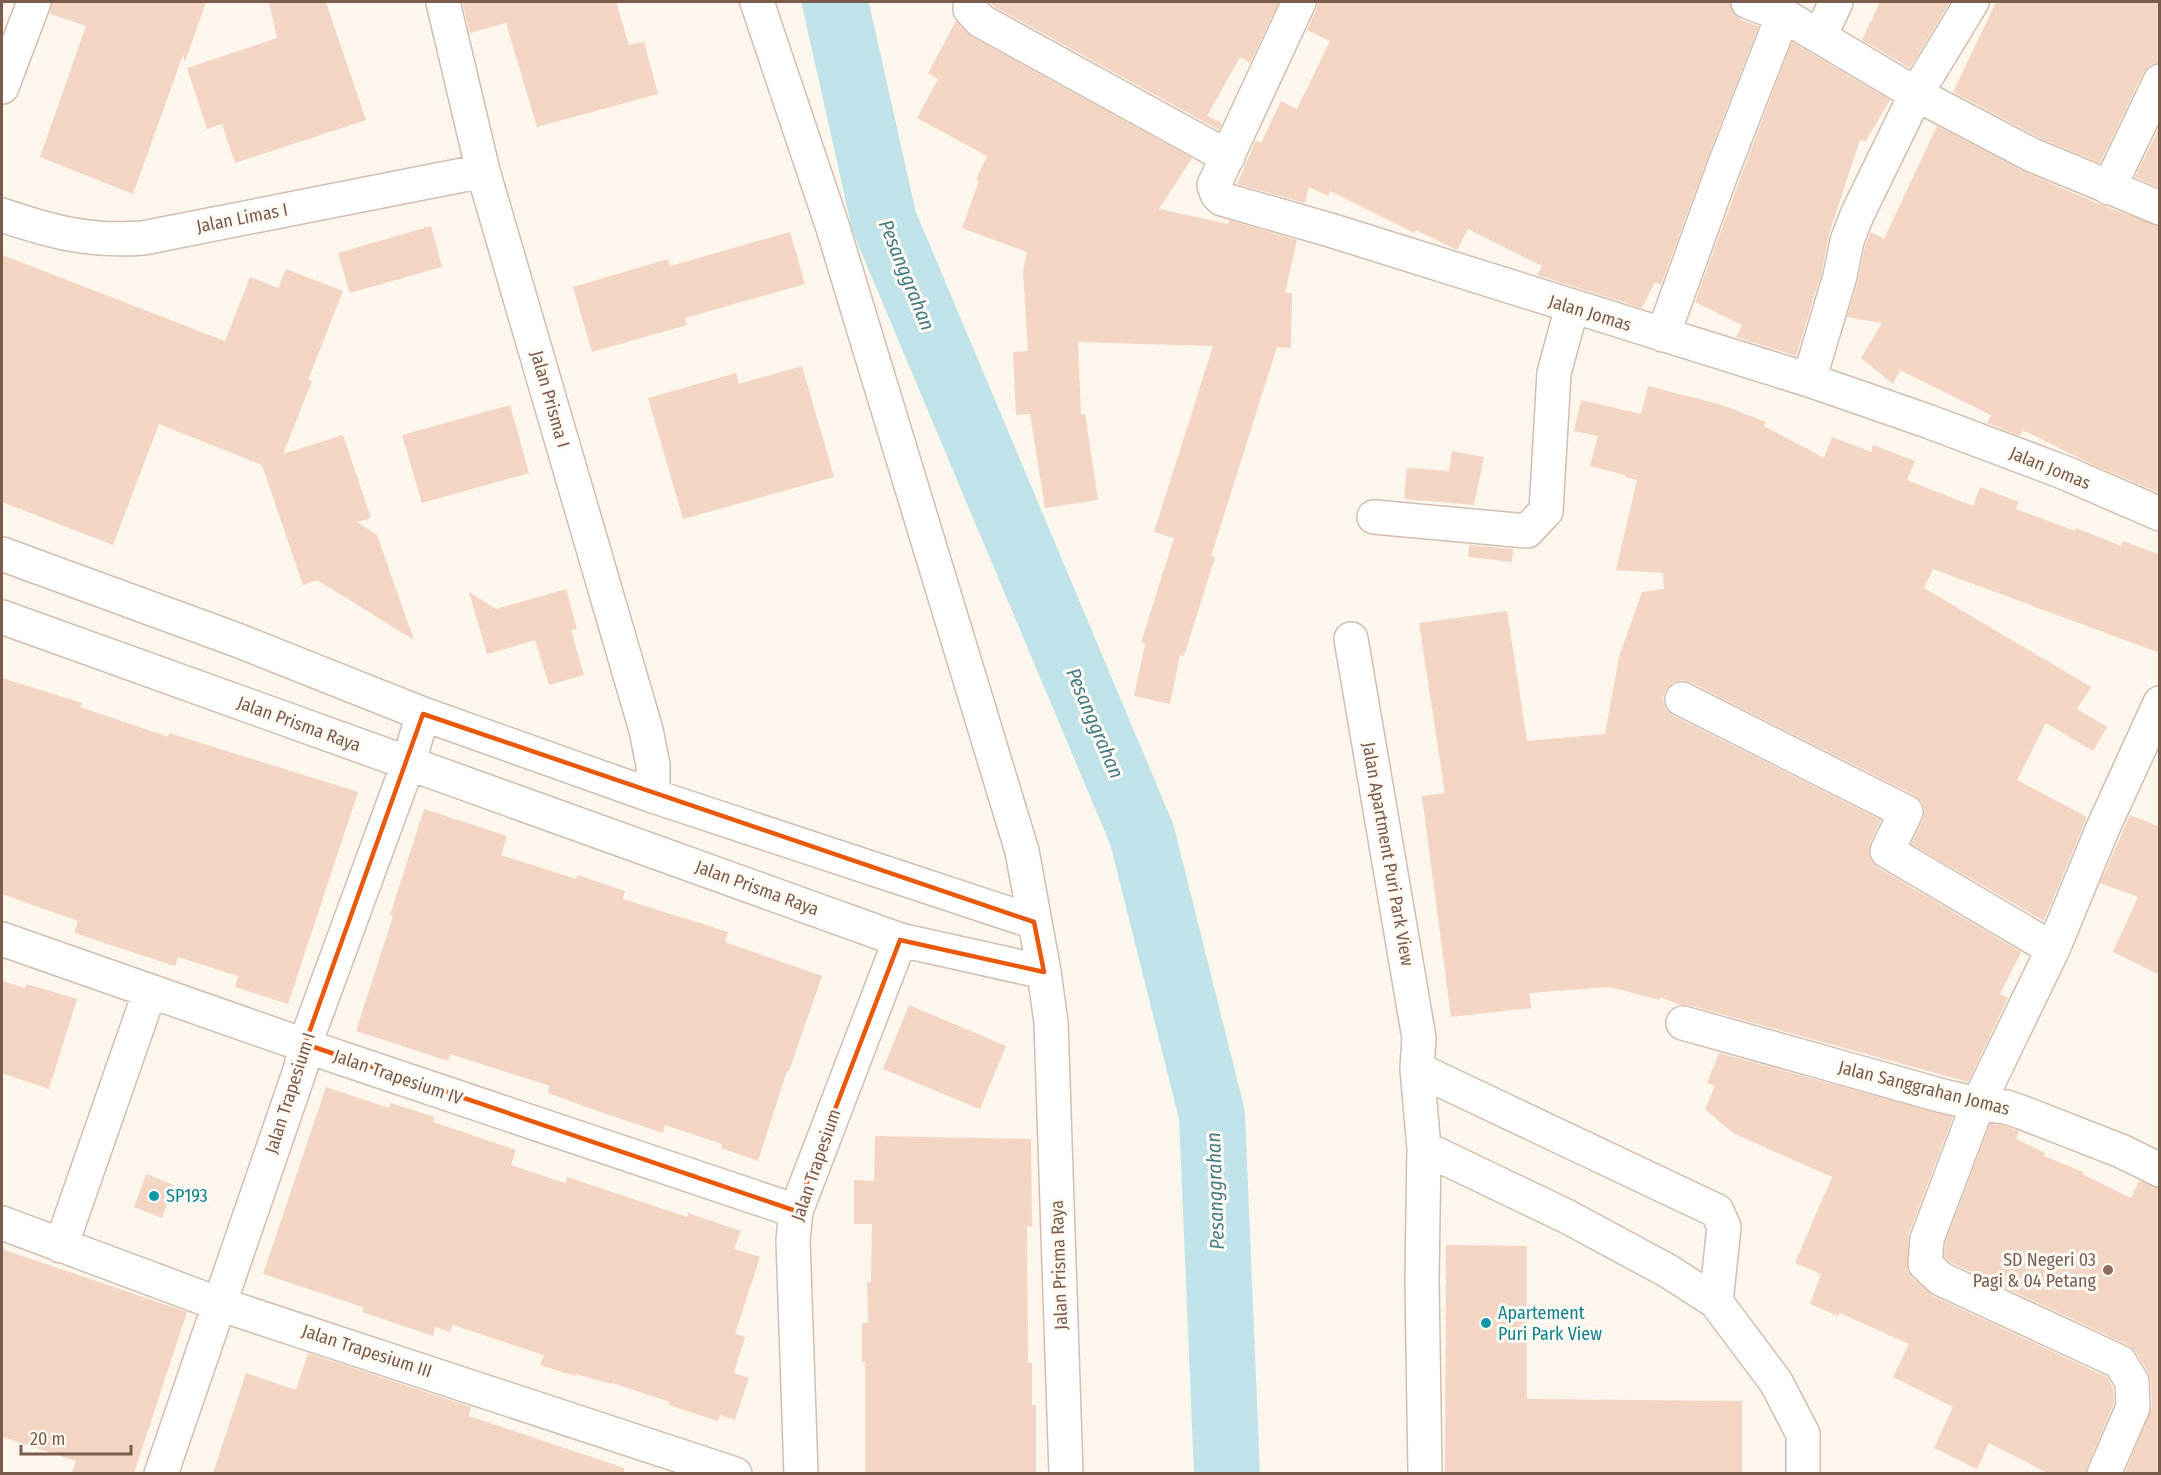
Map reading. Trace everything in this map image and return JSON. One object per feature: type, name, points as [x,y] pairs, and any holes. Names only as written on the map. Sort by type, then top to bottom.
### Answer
[{"type":"street","points":[[2,87],[34,2]]},
{"type":"street","name":"Jalan Prisma I","points":[[444,2],[483,171],[646,730],[653,765],[653,796]]},
{"type":"street","points":[[757,2],[834,228],[1022,851],[1044,972]]},
{"type":"street","points":[[971,2],[970,9],[981,21],[1228,157]]},
{"type":"street","name":"Jalan Jomas","points":[[1299,2],[1214,185],[1217,194],[1222,199],[1330,230],[1809,380],[1930,422],[2040,464],[2160,514]]},
{"type":"street","points":[[1748,2],[1784,15],[1916,94],[2032,155],[2160,208]]},
{"type":"street","points":[[1820,36],[1836,2]]},
{"type":"street","points":[[1809,380],[1840,276],[1847,242],[1857,215],[1916,94],[1972,2]]},
{"type":"street","points":[[1664,335],[1723,169],[1784,15]]},
{"type":"street","points":[[2109,188],[2160,81]]},
{"type":"street","name":"Jalan Limas I","points":[[2,215],[50,231],[84,238],[117,240],[143,238],[483,171]]},
{"type":"street","points":[[1374,517],[1527,531],[1535,524],[1546,511],[1554,372],[1572,307]]},
{"type":"street","points":[[2,554],[237,640],[423,714],[653,796],[1034,922]]},
{"type":"street","name":"Jalan Prisma Raya","points":[[2,617],[900,940],[1044,972],[1051,1022],[1066,1473]]},
{"type":"street","name":"Jalan Apartment Puri Park View","points":[[1351,639],[1419,1038],[1418,1069],[1424,1148],[1422,1280],[1425,1473]]},
{"type":"street","points":[[1682,699],[1905,812],[1887,851],[2053,949]]},
{"type":"street","points":[[2104,1473],[2133,1407],[2132,1382],[2120,1362],[1941,1279],[1925,1264],[1927,1239],[1978,1104],[2053,949],[2102,830],[2160,703]]},
{"type":"street","name":"Jalan Trapesium I","points":[[161,1473],[301,1067],[305,1044],[408,764],[423,714]]},
{"type":"street","name":"Jalan Trapesium IV","points":[[2,939],[796,1211]]},
{"type":"street","name":"Jalan Trapesium","points":[[801,1473],[793,1240],[796,1211],[900,940]]},
{"type":"street","points":[[61,1246],[150,991]]},
{"type":"street","name":"Jalan Sanggrahan Jomas","points":[[1683,1023],[1978,1104],[2006,1107],[2121,1151],[2160,1170]]},
{"type":"street","points":[[1418,1069],[1717,1211],[1724,1227],[1716,1302]]},
{"type":"street","points":[[1424,1148],[1568,1217],[1668,1271],[1716,1302],[1776,1382],[1803,1434],[1803,1473]]},
{"type":"street","name":"Jalan Trapesium III","points":[[2,1224],[219,1304],[735,1473]]},
{"type":"highlighted area","points":[[423,714],[1034,922],[1044,972],[900,940],[796,1211],[305,1044]]},
{"type":"building","points":[[52,2],[206,2],[185,62],[183,55],[133,194],[40,157],[86,26],[50,14]]},
{"type":"building","points":[[269,2],[326,2],[366,120],[235,163],[222,124],[207,129],[187,68],[277,38]]},
{"type":"building","points":[[462,2],[616,2],[629,45],[644,42],[658,94],[537,127],[506,23],[470,33]]},
{"type":"building","points":[[989,2],[1279,2],[1250,63],[1240,57],[1207,116],[1222,123],[1219,130]]},
{"type":"building","points":[[1318,2],[1730,2],[1734,14],[1741,20],[1759,26],[1661,285],[1655,282],[1642,308],[1537,275],[1542,266],[1468,229],[1457,250],[1416,230],[1414,233],[1330,191],[1328,196],[1309,187],[1305,203],[1237,184],[1256,140],[1261,143],[1281,101],[1297,109],[1330,41],[1307,30]]},
{"type":"building","points":[[1880,2],[1950,2],[1910,68],[1862,40]]},
{"type":"building","points":[[1996,2],[2160,2],[2160,62],[2150,65],[2143,73],[2100,163],[2040,138],[1953,92]]},
{"type":"building","points":[[956,21],[972,37],[1192,158],[1159,209],[1228,224],[1229,220],[1297,240],[1285,293],[1292,293],[1291,348],[1277,347],[1211,556],[1215,557],[1184,656],[1180,655],[1170,704],[1134,696],[1145,644],[1141,642],[1174,538],[1154,532],[1213,346],[1078,342],[1081,415],[1085,414],[1098,500],[1045,508],[1030,414],[1016,415],[1013,352],[1028,351],[1023,271],[1027,252],[962,228],[979,181],[976,180],[987,156],[917,118],[938,79],[928,73]]},
{"type":"building","points":[[1792,42],[1890,100],[1866,141],[1860,140],[1829,234],[1822,271],[1796,356],[1736,337],[1742,325],[1695,302]]},
{"type":"building","points":[[1937,126],[2025,172],[2101,205],[2160,226],[2160,493],[2091,464],[2023,430],[2020,436],[1987,423],[1991,415],[1900,370],[1893,384],[1861,358],[1882,323],[1847,317],[1858,281],[1865,246],[1871,232],[1884,239]]},
{"type":"building","points":[[2160,126],[2160,188],[2135,177]]},
{"type":"building","points":[[431,226],[442,267],[350,293],[338,253]]},
{"type":"building","points":[[790,232],[805,284],[685,318],[687,325],[592,352],[573,287],[668,259],[670,266]]},
{"type":"building","points":[[2,255],[225,341],[250,277],[278,288],[286,269],[343,291],[308,380],[312,381],[283,454],[343,435],[371,518],[357,522],[377,535],[414,640],[317,580],[303,585],[262,465],[159,424],[113,545],[2,502]]},
{"type":"building","points":[[802,366],[834,477],[683,519],[648,398],[736,373],[739,384]]},
{"type":"building","points":[[1648,386],[1722,405],[1766,422],[1764,426],[1824,458],[1832,437],[1871,452],[1873,445],[1915,461],[1907,480],[1973,506],[1980,487],[2019,502],[2016,509],[2075,531],[2076,528],[2121,546],[2123,541],[2160,555],[2160,653],[1933,569],[1924,588],[2091,687],[2077,709],[2107,727],[2093,751],[2046,723],[2017,780],[2087,817],[2044,921],[1911,844],[1925,811],[1922,802],[1914,795],[1690,682],[1682,680],[1672,683],[1665,691],[1663,699],[1666,709],[1674,716],[1881,820],[1868,851],[1877,867],[2021,952],[2000,994],[2008,998],[1968,1082],[1688,1005],[1681,1005],[1660,997],[1660,1000],[1610,987],[1529,993],[1531,1008],[1451,1017],[1422,796],[1445,793],[1419,623],[1507,611],[1527,741],[1605,734],[1619,657],[1642,592],[1664,589],[1663,573],[1616,570],[1637,480],[1590,466],[1598,436],[1574,431],[1581,400],[1641,414]]},
{"type":"building","points":[[510,405],[529,473],[422,503],[402,435]]},
{"type":"building","points":[[1452,451],[1484,457],[1474,505],[1404,499],[1407,468],[1449,471]]},
{"type":"building","points":[[1469,545],[1513,549],[1512,562],[1468,557]]},
{"type":"building","points":[[566,589],[577,629],[571,630],[584,675],[549,685],[535,640],[487,654],[469,592],[496,609]]},
{"type":"building","points":[[2,678],[82,703],[80,707],[168,737],[169,733],[358,792],[288,1004],[235,987],[238,976],[178,957],[175,966],[74,933],[78,921],[2,894]]},
{"type":"building","points":[[424,809],[507,836],[501,855],[576,879],[578,875],[625,891],[623,899],[728,932],[725,942],[822,976],[789,1071],[787,1071],[758,1161],[721,1148],[722,1144],[665,1125],[663,1133],[606,1114],[548,1093],[550,1086],[450,1054],[448,1061],[356,1031]]},
{"type":"building","points":[[2130,815],[2160,827],[2160,975],[2113,952],[2138,897],[2100,883]]},
{"type":"building","points":[[2,981],[25,988],[27,984],[77,999],[49,1089],[2,1073]]},
{"type":"building","points":[[909,1005],[1006,1046],[980,1109],[883,1069]]},
{"type":"building","points":[[1719,1053],[1953,1117],[1909,1233],[1907,1270],[1912,1278],[1933,1296],[2107,1377],[2113,1388],[2114,1403],[2086,1473],[2047,1473],[1989,1443],[1977,1469],[1934,1448],[1953,1407],[1893,1377],[1909,1344],[1840,1313],[1838,1316],[1810,1304],[1821,1274],[1795,1263],[1832,1177],[1733,1133],[1705,1109],[1715,1086],[1707,1083]]},
{"type":"building","points":[[326,1087],[389,1108],[391,1103],[434,1117],[433,1122],[516,1150],[511,1165],[565,1183],[567,1177],[687,1217],[688,1213],[741,1231],[734,1249],[760,1257],[735,1334],[745,1337],[734,1373],[749,1378],[735,1420],[720,1415],[718,1421],[612,1383],[576,1374],[575,1376],[540,1365],[544,1355],[453,1325],[450,1332],[435,1327],[433,1336],[362,1312],[363,1307],[263,1274]]},
{"type":"building","points":[[1990,1124],[2002,1125],[2019,1131],[2016,1139],[2045,1153],[2044,1156],[2083,1172],[2082,1174],[2131,1198],[2139,1181],[2160,1188],[2160,1473],[2125,1473],[2152,1407],[2151,1381],[2136,1352],[2128,1345],[1952,1263],[1944,1256],[1945,1243]]},
{"type":"building","points":[[875,1136],[1031,1139],[1032,1227],[1027,1226],[1028,1363],[1032,1363],[1032,1405],[1036,1405],[1036,1473],[865,1473],[865,1362],[862,1362],[862,1323],[868,1323],[867,1282],[871,1282],[872,1224],[854,1224],[854,1180],[874,1181]]},
{"type":"building","name":"SP193","points":[[146,1174],[174,1185],[162,1218],[134,1207]]},
{"type":"building","name":"Apartement Puri Park View","points":[[1446,1245],[1527,1246],[1527,1399],[1742,1401],[1742,1473],[1445,1473]]},
{"type":"building","points":[[2,1249],[187,1312],[134,1473],[72,1473],[76,1461],[2,1437]]},
{"type":"building","points":[[308,1353],[471,1407],[469,1416],[624,1468],[624,1473],[213,1473],[246,1373],[296,1390]]},
{"type":"waterway","name":"Pesanggrahan","points":[[835,2],[884,221],[1142,835],[1212,1115],[1227,1474]]},
{"type":"place","name":"SP193","points":[[154,1196]]},
{"type":"place","name":"SD Negeri 03 Pagi & 04 Petang","points":[[2108,1270]]},
{"type":"place","name":"Apartement Puri Park View","points":[[1486,1323]]}]
